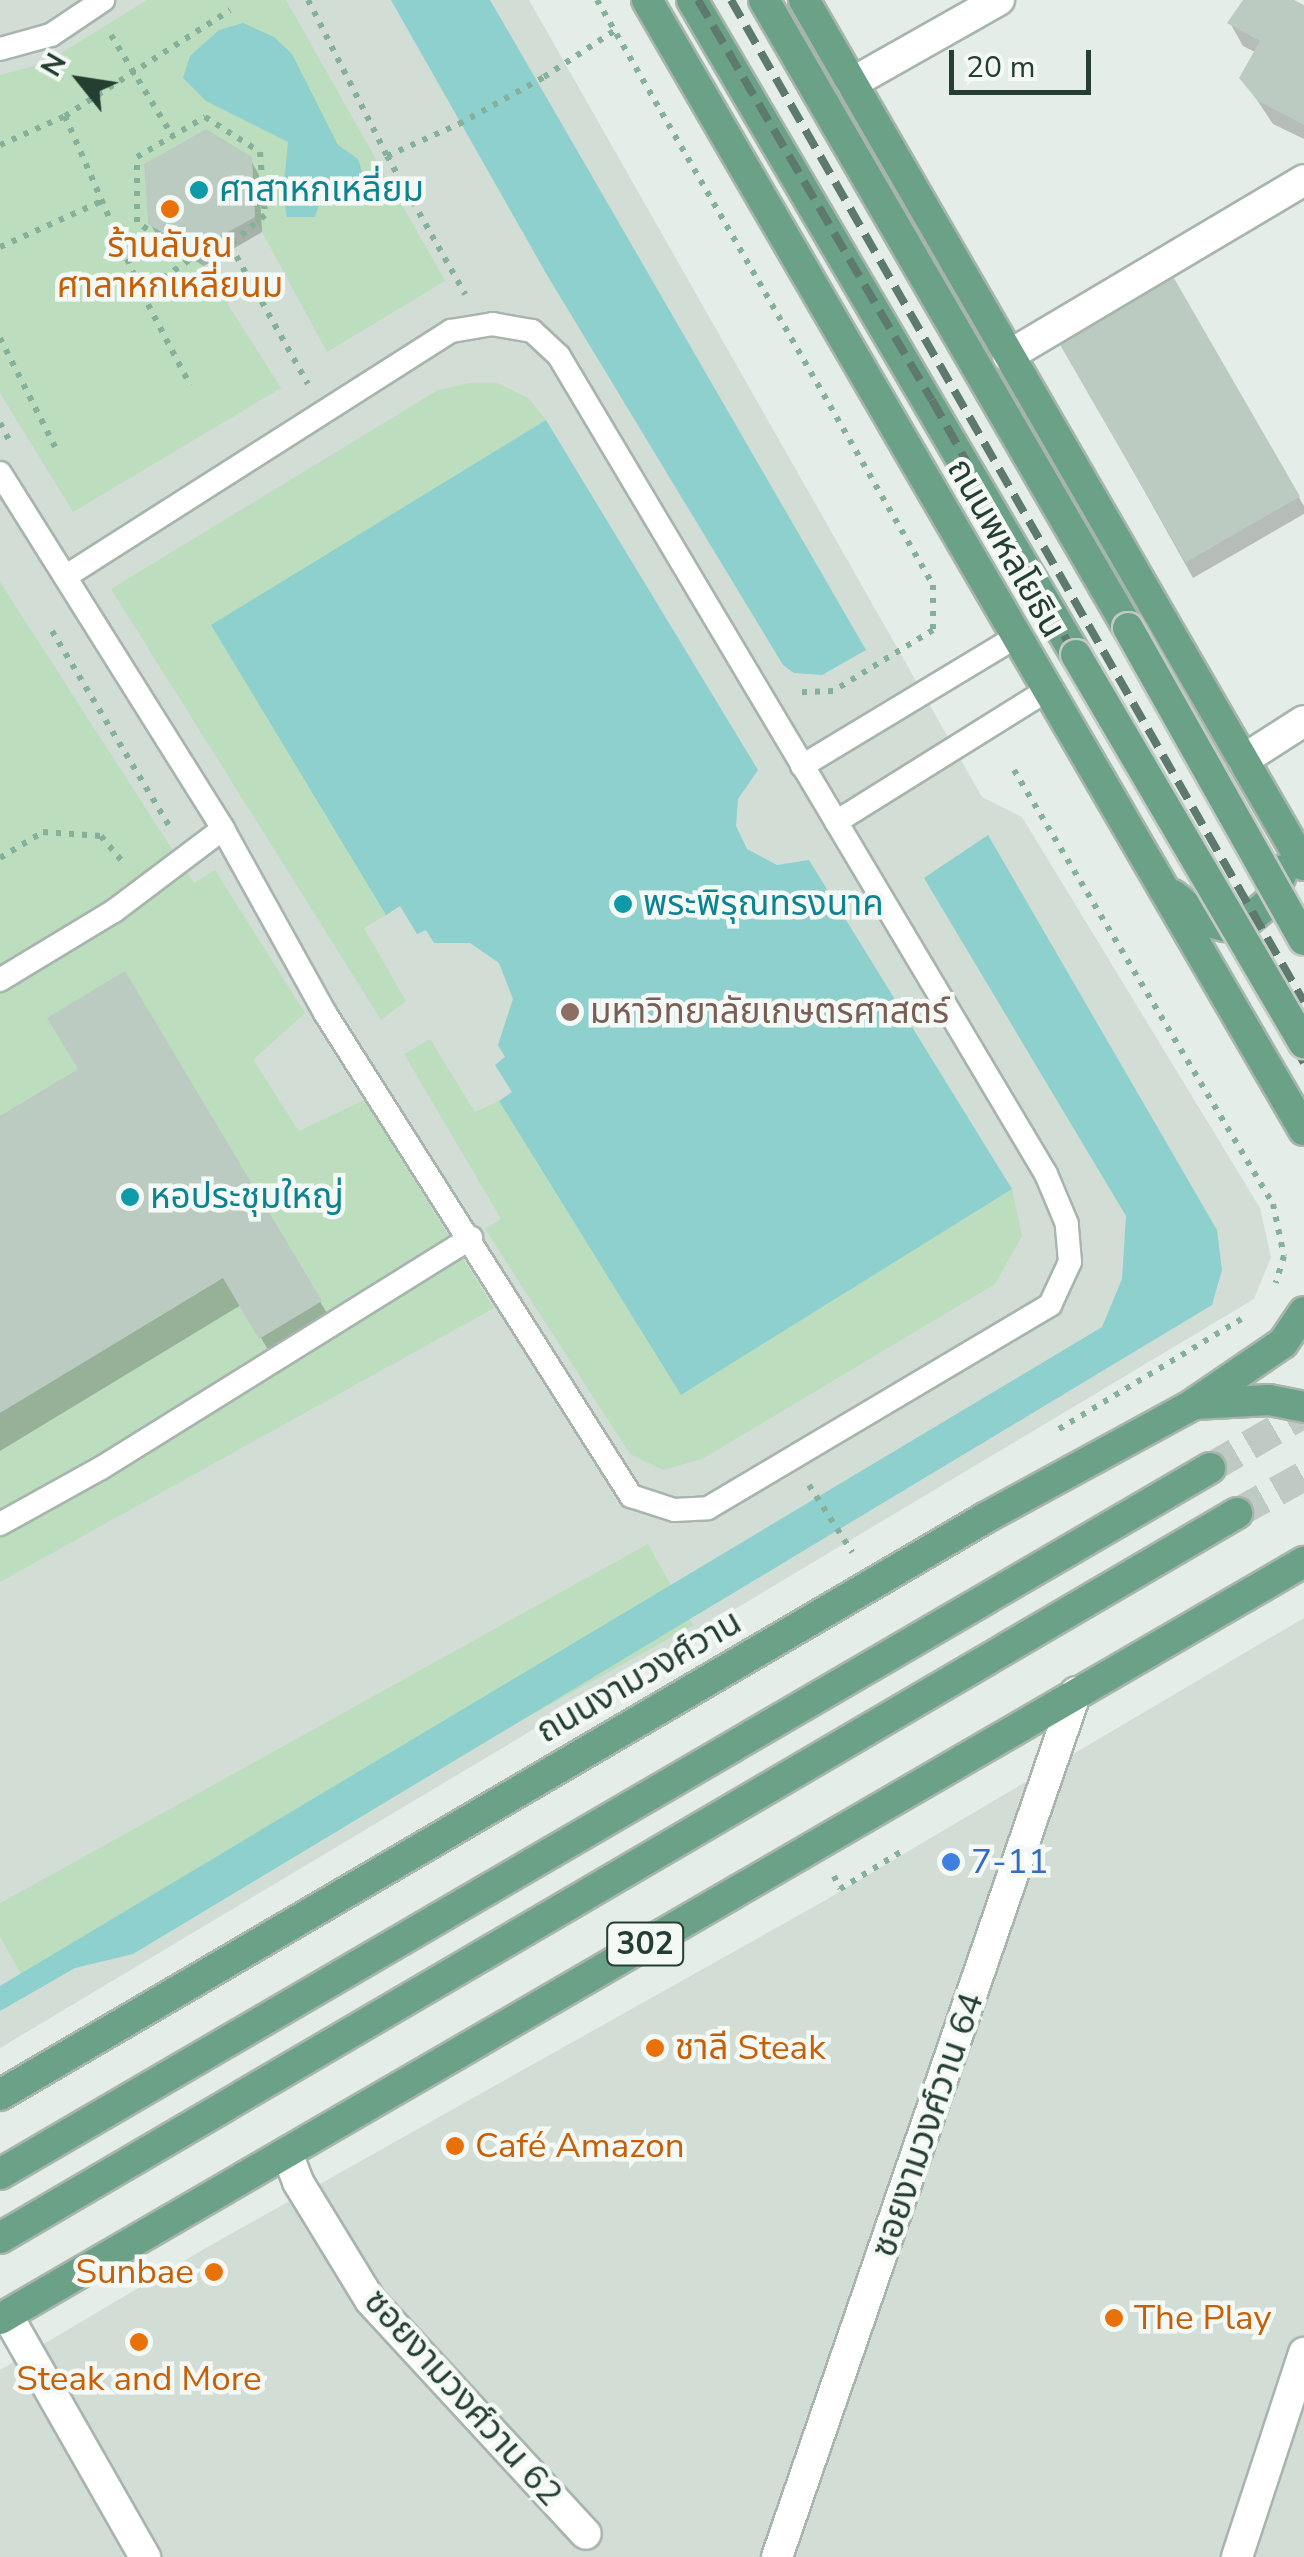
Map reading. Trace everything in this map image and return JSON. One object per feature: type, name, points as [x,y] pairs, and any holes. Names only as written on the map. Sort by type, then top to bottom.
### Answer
[{"type":"main road","name":"ถนนพหลโยธิน","points":[[648,0],[1014,638],[1304,1130]]},
{"type":"main road","name":"ถนนพหลโยธิน","points":[[692,0],[1304,1043]]},
{"type":"main road","name":"ถนนพหลโยธิน","points":[[764,0],[1304,940]]},
{"type":"main road","points":[[804,0],[1304,865]]},
{"type":"main road","points":[[1153,872],[1190,912],[1206,921],[1226,926],[1247,921],[1270,901],[1283,868],[1280,839],[1266,800]]},
{"type":"main road","points":[[1266,800],[1304,825]]},
{"type":"main road","name":"ถนนงามวงศ์วาน","points":[[0,2094],[985,1518],[1192,1404],[1294,1342],[1304,1312]]},
{"type":"main road","points":[[1192,1404],[1269,1400],[1304,1407]]},
{"type":"main road","points":[[0,2174],[1210,1468]]},
{"type":"main road","name":"302","points":[[0,2238],[1237,1514]]},
{"type":"main road","name":"302","points":[[3,2317],[1299,1563]]},
{"type":"street","points":[[852,84],[999,0]]},
{"type":"street","points":[[1008,356],[1304,180]]},
{"type":"street","points":[[1243,760],[1304,721]]},
{"type":"street","name":"ซอยงามวงศ์วาน 64","points":[[777,2557],[1076,1692]]},
{"type":"street","name":"ซอยงามวงศ์วาน 62","points":[[287,2153],[298,2182],[370,2300],[586,2534]]},
{"type":"street","points":[[3,2317],[145,2557]]},
{"type":"street","points":[[1238,2557],[1304,2354]]},
{"type":"lane","points":[[0,49],[52,34],[103,0]]},
{"type":"lane","points":[[0,473],[68,575],[223,829],[325,1013],[632,1496],[674,1510],[708,1508],[1050,1305],[1070,1262],[1068,1224],[1046,1174],[560,356],[532,331],[493,324],[450,331],[68,575]]},
{"type":"lane","points":[[802,766],[1014,638]]},
{"type":"lane","points":[[836,822],[1046,692]]},
{"type":"lane","points":[[0,980],[114,912],[223,829]]},
{"type":"lane","points":[[0,1524],[101,1468],[470,1238]]},
{"type":"path","points":[[308,0],[387,156],[468,300]]},
{"type":"path","points":[[597,0],[933,584],[933,630],[833,691],[801,693],[793,686]]},
{"type":"path","points":[[0,145],[65,116],[230,10]]},
{"type":"path","points":[[108,30],[172,136]]},
{"type":"path","points":[[387,156],[459,124],[544,78],[614,31]]},
{"type":"path","points":[[65,116],[142,293],[190,385]]},
{"type":"path","points":[[142,293],[216,245],[230,245],[265,215],[260,152],[206,117],[137,157],[137,222],[190,260]]},
{"type":"path","points":[[0,247],[102,201]]},
{"type":"path","points":[[230,245],[313,394]]},
{"type":"path","points":[[0,338],[56,446]]},
{"type":"path","points":[[49,626],[186,854]]},
{"type":"path","points":[[1014,770],[1273,1204],[1284,1256],[1268,1298]]},
{"type":"path","points":[[0,858],[43,832],[101,836],[126,866],[114,912]]},
{"type":"path","points":[[815,1494],[852,1552]]},
{"type":"path","points":[[840,1888],[904,1850]]},
{"type":"shaded area","name":"มหาวิทยาลัยเกษตรศาสตร์","points":[[0,0],[529,0],[982,797],[1022,817],[1260,1208],[1271,1257],[1254,1299],[0,2048]]},
{"type":"shaded area","points":[[1304,1618],[1304,2557],[0,2557],[0,2370],[204,2249],[824,1901]]},
{"type":"green space","points":[[147,0],[286,0],[445,281],[327,352],[206,129],[144,164],[148,223],[194,251],[281,388],[73,512],[0,393],[0,75],[45,63]]},
{"type":"green space","points":[[469,383],[497,383],[528,398],[546,420],[212,625],[386,915],[364,928],[406,1001],[381,1020],[111,589],[438,390]]},
{"type":"green space","points":[[0,582],[194,883],[215,870],[305,1013],[253,1060],[299,1131],[364,1100],[494,1308],[0,1582]]},
{"type":"green space","points":[[430,1039],[475,1112],[499,1101],[681,1395],[1012,1189],[1022,1236],[995,1284],[702,1459],[663,1470],[630,1454],[485,1229],[501,1219],[404,1054]]},
{"type":"green space","points":[[648,1544],[693,1625],[31,1992],[0,1936],[0,1903]]},
{"type":"water","points":[[391,0],[490,0],[866,650],[822,675],[794,673],[783,665],[547,275]]},
{"type":"water","points":[[243,23],[274,37],[292,54],[338,145],[358,159],[363,175],[356,191],[324,189],[315,217],[287,217],[283,193],[288,142],[206,101],[183,78],[190,56],[219,30]]},
{"type":"water","points":[[546,420],[758,770],[738,799],[736,826],[747,849],[777,865],[809,860],[1012,1189],[681,1395],[499,1101],[512,1092],[495,1065],[505,1057],[498,1045],[513,999],[499,963],[470,943],[434,943],[426,930],[417,934],[400,906],[386,915],[211,625]]},
{"type":"water","points":[[988,835],[1217,1230],[1222,1270],[1212,1305],[133,1954],[75,1968],[0,2011],[0,1986],[1102,1327],[1122,1279],[1126,1216],[924,878]]},
{"type":"building","points":[[1243,0],[1294,0],[1304,5],[1304,125],[1258,101],[1239,78],[1260,41],[1227,23]]},
{"type":"building","name":"ศาสาหกเหลี่ยม","points":[[206,129],[252,157],[255,217],[194,251],[148,224],[144,164]]},
{"type":"building","points":[[1171,273],[1300,496],[1186,562],[1057,339]]},
{"type":"building","name":"หอประชุมใหญ่","points":[[125,971],[322,1301],[259,1339],[223,1278],[0,1413],[0,1116],[78,1069],[47,1018]]},
{"type":"tunnel","points":[[1210,1468],[1304,1413]]},
{"type":"tunnel","points":[[1237,1513],[1304,1476]]},
{"type":"railway","points":[[698,0],[932,400],[1304,1063]]},
{"type":"railway","points":[[731,0],[1304,1002]]},
{"type":"place","name":"ศาสาหกเหลี่ยม","points":[[199,190]]},
{"type":"place","name":"ร้านลับณ ศาลาหกเหลี่ยนม","points":[[170,209]]},
{"type":"place","name":"พระพิรุณทรงนาค","points":[[623,904]]},
{"type":"place","name":"มหาวิทยาลัยเกษตรศาสตร์","points":[[570,1012]]},
{"type":"place","name":"หอประชุมใหญ่","points":[[130,1197]]},
{"type":"place","name":"7-11","points":[[951,1862]]},
{"type":"place","name":"ชาลี Steak","points":[[655,2048]]},
{"type":"place","name":"Café Amazon","points":[[455,2146]]},
{"type":"place","name":"Sunbae","points":[[214,2272]]},
{"type":"place","name":"The Play","points":[[1114,2318]]},
{"type":"place","name":"Steak and More","points":[[139,2342]]}]
